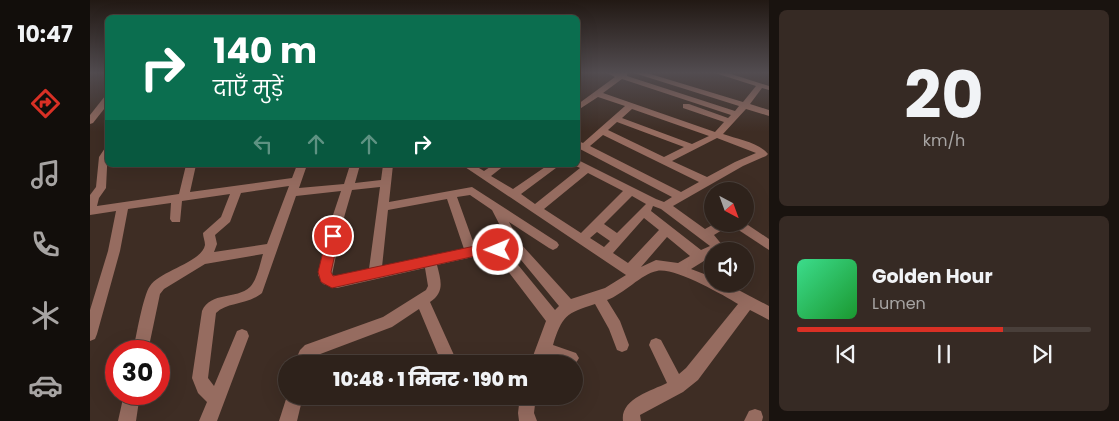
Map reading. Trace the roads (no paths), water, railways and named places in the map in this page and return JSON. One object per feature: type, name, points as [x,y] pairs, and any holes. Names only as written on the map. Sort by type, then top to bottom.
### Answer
[{"type":"street","points":[[662,93],[733,117]]},
{"type":"street","points":[[701,93],[769,114]]},
{"type":"street","points":[[664,161],[717,135],[759,93]]},
{"type":"street","points":[[580,107],[597,94],[756,149],[763,152],[763,154],[739,164],[708,182],[602,131]]},
{"type":"street","points":[[90,122],[105,102]]},
{"type":"street","points":[[631,106],[581,146],[682,197]]},
{"type":"street","points":[[98,112],[105,111]]},
{"type":"street","points":[[616,119],[692,147]]},
{"type":"street","points":[[105,155],[101,188],[94,197],[90,210],[237,189],[347,187],[386,183]]},
{"type":"street","points":[[582,165],[652,202],[665,206],[717,246],[679,269]]},
{"type":"street","points":[[176,218],[180,197],[191,167]]},
{"type":"street","points":[[216,400],[204,387],[200,378],[209,311],[214,304],[245,298],[254,294],[260,283],[301,167]]},
{"type":"street","points":[[354,167],[337,221],[325,276],[328,280],[332,282],[489,248],[498,250],[554,320]]},
{"type":"street","points":[[375,273],[388,167]]},
{"type":"street","points":[[470,167],[633,273]]},
{"type":"street","points":[[484,176],[497,167]]},
{"type":"street","points":[[512,195],[552,167]]},
{"type":"street","points":[[535,210],[580,167]]},
{"type":"street","points":[[665,206],[704,184]]},
{"type":"street","points":[[143,340],[154,291],[160,284],[201,259],[210,249],[209,233],[226,219],[237,189]]},
{"type":"street","points":[[382,207],[472,191],[553,246]]},
{"type":"street","points":[[581,240],[630,191]]},
{"type":"street","points":[[451,195],[471,252]]},
{"type":"street","points":[[604,255],[652,202]]},
{"type":"street","points":[[90,334],[114,251],[123,205]]},
{"type":"street","points":[[497,209],[516,246],[568,306]]},
{"type":"street","points":[[644,212],[700,258]]},
{"type":"street","points":[[596,225],[618,240]]},
{"type":"street","points":[[541,355],[554,320],[562,309],[609,293],[633,273],[667,229]]},
{"type":"street","points":[[705,235],[710,232]]},
{"type":"street","points":[[750,232],[769,245]]},
{"type":"street","points":[[201,259],[272,248]]},
{"type":"street","points":[[305,355],[314,348],[387,322],[422,300],[434,290],[435,286],[430,261]]},
{"type":"street","points":[[633,273],[656,265],[665,265],[704,279]]},
{"type":"street","points":[[732,292],[769,313]]},
{"type":"street","points":[[598,297],[615,326],[622,345]]},
{"type":"street","points":[[422,300],[446,355]]},
{"type":"street","points":[[632,421],[631,415],[634,409],[677,386],[703,362],[749,301]]},
{"type":"street","points":[[208,421],[242,336]]},
{"type":"street","points":[[656,345],[677,386]]},
{"type":"street","points":[[543,349],[562,355]]},
{"type":"street","points":[[126,421],[130,405]]},
{"type":"street","points":[[288,421],[292,405]]},
{"type":"street","points":[[527,405],[528,421]]}]
